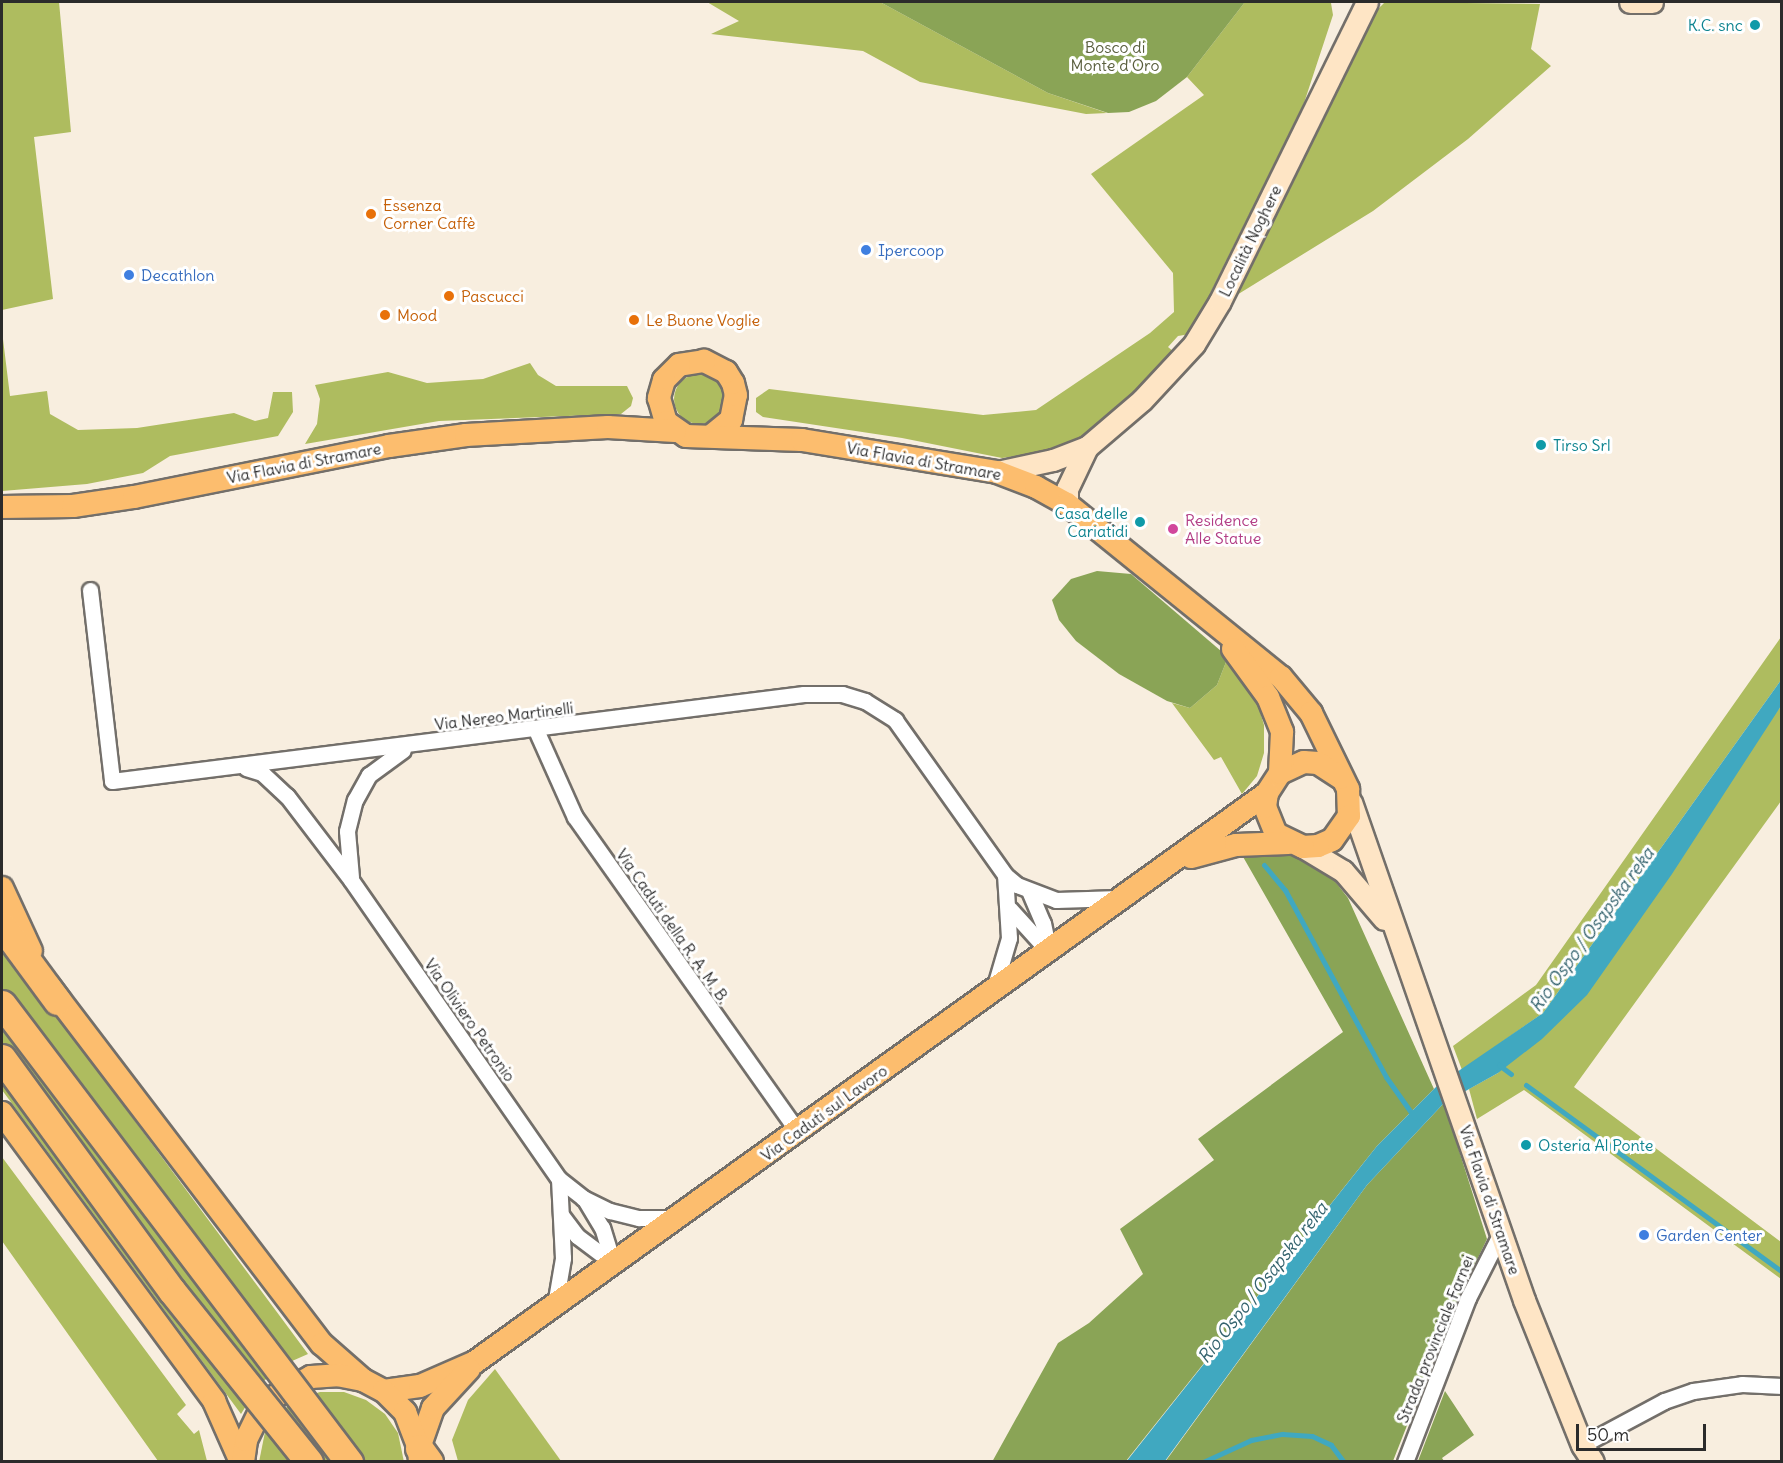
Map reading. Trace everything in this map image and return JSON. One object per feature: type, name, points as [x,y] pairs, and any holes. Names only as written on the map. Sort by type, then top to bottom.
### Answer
[{"type":"highway","points":[[2,926],[57,1001]]},
{"type":"highway","points":[[2,1004],[349,1461]]},
{"type":"highway","points":[[2,1058],[172,1291],[309,1461]]},
{"type":"main road","points":[[1347,35],[1349,2]]},
{"type":"main road","name":"Località Noghere","points":[[997,472],[1053,460],[1087,447],[1142,400],[1194,344],[1220,302],[1326,88],[1347,35],[1366,2]]},
{"type":"main road","points":[[1630,2],[1652,2]]},
{"type":"main road","name":"Via Flavia di Stramare","points":[[609,427],[639,414],[659,398],[670,372],[691,361],[704,361],[726,372],[736,395],[735,408],[753,426],[783,439]]},
{"type":"main road","points":[[659,398],[666,422],[675,430]]},
{"type":"main road","points":[[711,436],[731,420],[735,408]]},
{"type":"main road","name":"Via Flavia di Stramare","points":[[2,507],[73,506],[134,497],[389,446],[466,435],[609,427],[675,430],[686,436],[783,439],[997,472],[1036,486],[1067,504],[1281,676],[1325,736],[1351,802],[1395,934],[1446,1071],[1524,1300],[1588,1453]]},
{"type":"main road","name":"Località Noghere","points":[[1067,504],[1068,489],[1087,447]]},
{"type":"main road","name":"Via Flavia di Stramare","points":[[1201,612],[1268,697],[1282,732],[1280,773]]},
{"type":"main road","points":[[1267,793],[1280,773],[1304,762],[1331,768],[1341,778]]},
{"type":"main road","name":"Via Flavia di Stramare","points":[[1267,793],[1268,822],[1296,845],[1343,870],[1395,934]]},
{"type":"main road","name":"Via Caduti sul Lavoro","points":[[384,1391],[420,1386],[475,1362],[1173,864],[1267,793]]},
{"type":"main road","points":[[1296,845],[1332,840],[1346,823],[1351,802]]},
{"type":"main road","name":"Via Caduti sul Lavoro","points":[[1173,864],[1236,844],[1296,845]]},
{"type":"main road","points":[[2,888],[57,1001],[322,1344],[363,1380],[384,1391],[405,1412],[423,1457]]},
{"type":"main road","points":[[2,1113],[214,1401],[242,1461]]},
{"type":"main road","name":"Via Caduti sul Lavoro","points":[[423,1457],[433,1408],[475,1362]]},
{"type":"main road","points":[[242,1461],[246,1440],[259,1413],[287,1387],[310,1377],[328,1376],[363,1380]]},
{"type":"street","name":"Via Nereo Martinelli","points":[[90,590],[112,781],[243,767],[824,692],[854,697],[895,720],[912,740],[1005,875],[1030,893],[1072,902],[1128,896]]},
{"type":"street","name":"Via Caduti della R. A. M. B.","points":[[536,730],[575,817],[798,1132]]},
{"type":"street","points":[[351,880],[347,831],[355,800],[369,775],[411,746]]},
{"type":"street","name":"Via Oliviero Petronio","points":[[243,767],[275,782],[351,880],[559,1179],[583,1198],[639,1218],[678,1218]]},
{"type":"street","name":"Via Nereo Martinelli","points":[[993,992],[1007,951],[1010,909],[1005,875]]},
{"type":"street","points":[[1030,893],[1043,923],[1049,952]]},
{"type":"street","points":[[1010,909],[1049,952]]},
{"type":"street","points":[[555,1305],[563,1258],[559,1179]]},
{"type":"street","name":"Via Oliviero Petronio","points":[[583,1198],[602,1228],[613,1263]]},
{"type":"street","points":[[562,1216],[577,1236],[613,1263]]},
{"type":"street","name":"Strada provinciale Farnei","points":[[1405,1461],[1465,1306],[1502,1231]]},
{"type":"street","points":[[1588,1453],[1664,1401],[1692,1391],[1742,1384],[1782,1386]]},
{"type":"green space","points":[[2,2],[59,2],[71,132],[34,137],[53,299],[2,310]]},
{"type":"green space","points":[[707,2],[880,2],[1048,93],[1107,113],[1086,114],[920,82],[863,51],[711,34],[739,21]]},
{"type":"green space","name":"Bosco di Monte d'Oro","points":[[880,2],[1245,2],[1187,77],[1156,101],[1129,112],[1108,113],[1048,93]]},
{"type":"green space","points":[[1245,2],[1331,3],[1333,15],[1303,106],[1190,334],[1178,336],[1168,347],[1174,352],[1134,396],[1083,440],[1057,450],[1002,458],[902,438],[763,417],[756,412],[756,398],[769,389],[983,415],[1036,410],[1150,333],[1174,312],[1173,273],[1091,174],[1204,95],[1187,77]]},
{"type":"green space","points":[[1385,2],[1540,4],[1531,49],[1551,66],[1468,139],[1373,211],[1232,298],[1375,12]]},
{"type":"green space","points":[[2,331],[10,396],[47,391],[50,414],[78,430],[137,428],[234,413],[255,421],[268,418],[273,392],[292,392],[293,412],[278,436],[170,456],[143,473],[87,484],[2,491]]},
{"type":"green space","points":[[530,363],[538,375],[556,386],[627,386],[633,398],[631,406],[621,414],[439,421],[305,444],[317,424],[320,399],[315,385],[388,372],[427,383],[483,379]]},
{"type":"green space","points":[[704,374],[717,381],[723,389],[723,409],[717,417],[709,423],[694,424],[681,417],[675,409],[674,394],[681,381],[689,375]]},
{"type":"green space","points":[[1097,571],[1131,574],[1228,657],[1217,685],[1190,708],[1167,701],[1119,674],[1076,641],[1059,620],[1052,600],[1071,579]]},
{"type":"green space","points":[[1781,637],[1781,680],[1543,1013],[1462,1070],[1453,1046],[1536,985]]},
{"type":"green space","points":[[1228,657],[1254,691],[1264,725],[1264,753],[1257,776],[1242,794],[1221,757],[1214,760],[1172,703],[1190,708],[1217,685]]},
{"type":"green space","points":[[1781,706],[1781,801],[1574,1087],[1781,1242],[1781,1279],[1524,1090],[1477,1119],[1469,1089],[1498,1073]]},
{"type":"green space","points":[[1269,851],[1299,855],[1327,871],[1348,898],[1434,1089],[1377,1146],[1126,1461],[992,1462],[1058,1343],[1089,1323],[1143,1274],[1120,1229],[1214,1160],[1198,1139],[1343,1032],[1242,855]]},
{"type":"green space","points":[[2,942],[308,1354],[283,1365],[259,1385],[241,1414],[2,1090]]},
{"type":"green space","points":[[1444,1103],[1487,1239],[1451,1314],[1393,1461],[1165,1462],[1367,1185]]},
{"type":"green space","points":[[2,1157],[186,1405],[177,1414],[194,1434],[199,1430],[207,1461],[158,1461],[2,1241]]},
{"type":"green space","points":[[495,1369],[561,1461],[458,1461],[452,1440],[468,1400]]},
{"type":"green space","points":[[1445,1391],[1474,1435],[1442,1458],[1444,1461],[1418,1461]]},
{"type":"green space","points":[[320,1392],[344,1392],[366,1400],[385,1414],[398,1433],[404,1462],[259,1462],[265,1432],[279,1413],[298,1399]]},
{"type":"water","points":[[1781,680],[1781,706],[1672,874],[1587,995],[1542,1039],[1498,1073],[1444,1103],[1367,1185],[1165,1461],[1126,1462],[1377,1146],[1438,1085],[1543,1013]]},
{"type":"waterway","points":[[1264,865],[1285,890],[1386,1077],[1415,1118]]},
{"type":"waterway","points":[[1499,1065],[1511,1074]]},
{"type":"waterway","points":[[1526,1085],[1782,1272]]},
{"type":"waterway","points":[[1203,1462],[1251,1440],[1282,1434],[1312,1436],[1331,1445],[1344,1462]]},
{"type":"place","name":"K.C. snc","points":[[1755,25]]},
{"type":"place","name":"Essenza Corner Caffè","points":[[371,214]]},
{"type":"place","name":"Ipercoop","points":[[866,250]]},
{"type":"place","name":"Decathlon","points":[[129,275]]},
{"type":"place","name":"Pascucci","points":[[449,296]]},
{"type":"place","name":"Mood","points":[[385,315]]},
{"type":"place","name":"Le Buone Voglie","points":[[634,320]]},
{"type":"place","name":"Tirso Srl","points":[[1541,445]]},
{"type":"place","name":"Casa delle Cariatidi","points":[[1140,522]]},
{"type":"place","name":"Residence Alle Statue","points":[[1173,529]]},
{"type":"place","name":"Osteria Al Ponte","points":[[1526,1145]]},
{"type":"place","name":"Garden Center","points":[[1644,1235]]},
{"type":"water label","name":"Rio Ospo / Osapska reka","points":[[1592,930]]},
{"type":"water label","name":"Rio Ospo / Osapska reka","points":[[1263,1283]]}]
